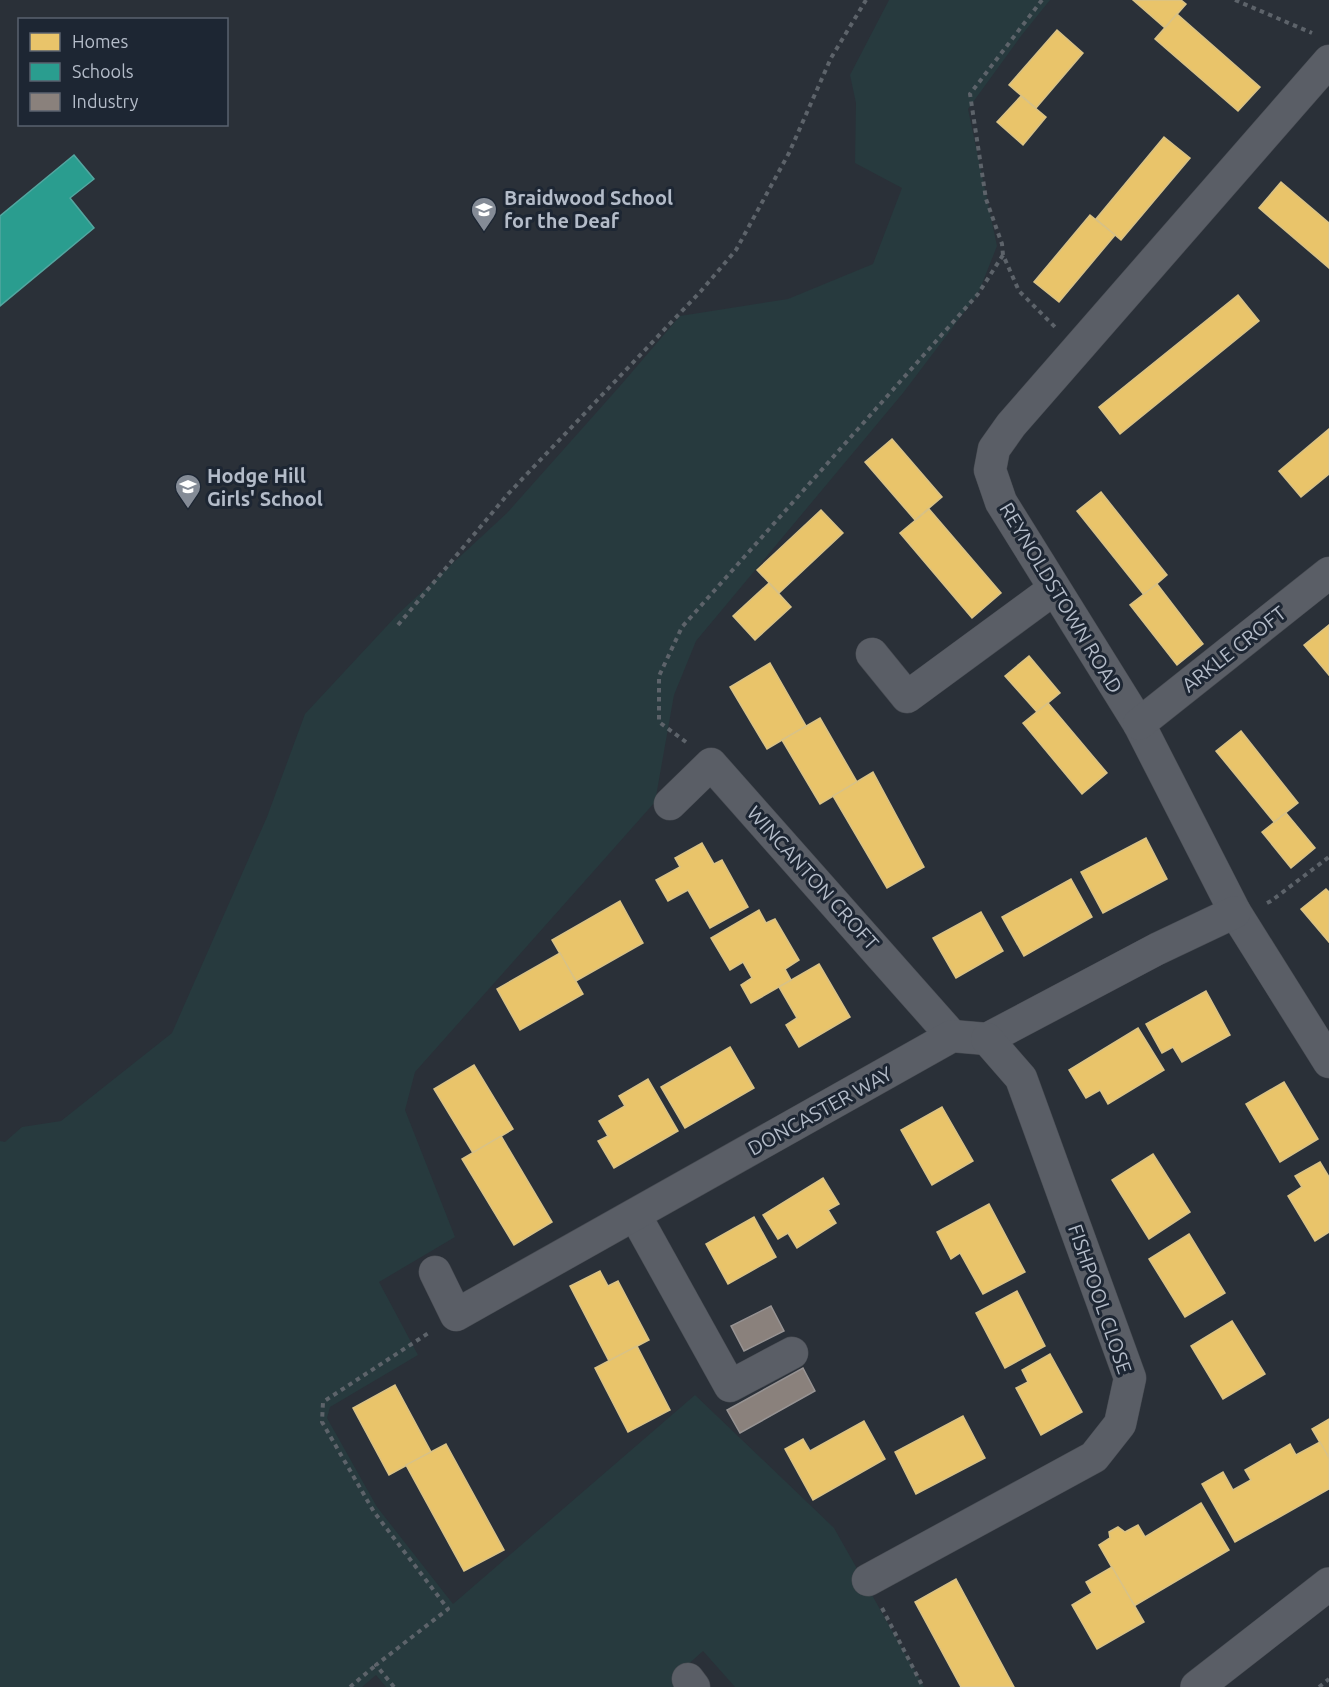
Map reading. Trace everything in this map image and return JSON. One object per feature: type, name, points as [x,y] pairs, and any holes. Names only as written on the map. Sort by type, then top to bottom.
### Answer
[{"type":"street","name":"REYNOLDSTOWN ROAD","points":[[1324,48],[1005,433],[994,449],[990,470],[1001,502],[1139,724],[1235,912],[1329,1062]]},
{"type":"street","name":"ARKLE CROFT","points":[[1139,724],[1329,573]]},
{"type":"street","points":[[872,654],[907,697],[1054,589]]},
{"type":"street","points":[[670,804],[711,764]]},
{"type":"street","name":"WINCANTON CROFT","points":[[711,764],[952,1036]]},
{"type":"street","points":[[952,1036],[987,1039],[1157,949],[1235,912]]},
{"type":"street","name":"DONCASTER WAY","points":[[456,1315],[952,1036]]},
{"type":"street","name":"FISHPOOL CLOSE","points":[[868,1580],[1094,1457],[1120,1424],[1130,1378],[1021,1078],[987,1039]]},
{"type":"street","points":[[635,1215],[730,1386],[792,1353]]},
{"type":"street","points":[[435,1272],[456,1315]]},
{"type":"street","points":[[1204,1685],[1329,1584]]},
{"type":"path","points":[[398,625],[508,494],[701,291],[736,250],[789,153],[831,58],[866,0]]},
{"type":"path","points":[[1042,0],[970,94],[986,199],[1002,244],[1003,255],[1019,291],[1077,348]]},
{"type":"path","points":[[1235,0],[1324,48]]},
{"type":"path","points":[[711,764],[685,740],[659,722],[659,676],[682,627],[978,294],[1003,255]]},
{"type":"path","points":[[1235,912],[1271,901],[1329,857]]},
{"type":"path","points":[[350,1687],[448,1609],[374,1512],[322,1422],[323,1402],[456,1315]]},
{"type":"path","points":[[868,1580],[923,1687]]},
{"type":"path","points":[[376,1665],[394,1687]]},
{"type":"path","points":[[1318,1687],[1329,1679]]},
{"type":"green space","points":[[889,0],[1050,0],[968,109],[997,246],[978,294],[903,393],[696,641],[674,695],[655,802],[415,1072],[405,1110],[455,1237],[379,1282],[418,1355],[330,1407],[327,1418],[377,1507],[453,1604],[695,1395],[834,1528],[924,1687],[735,1687],[703,1651],[675,1676],[683,1687],[386,1687],[376,1675],[362,1687],[0,1687],[0,1141],[5,1142],[22,1127],[61,1121],[172,1033],[267,817],[305,714],[398,614],[507,513],[680,316],[788,299],[873,264],[902,188],[855,163],[856,103],[850,75]]},
{"type":"building: Homes","points":[[1133,0],[1181,0],[1186,4],[1165,28]]},
{"type":"building: Homes","points":[[1177,14],[1260,87],[1238,111],[1155,39]]},
{"type":"building: Homes","points":[[1057,30],[1083,53],[1036,108],[1009,85]]},
{"type":"building: Homes","points":[[1021,96],[1046,117],[1023,145],[997,122]]},
{"type":"building: Homes","points":[[1164,137],[1190,158],[1121,240],[1096,219]]},
{"type":"building: Homes","points":[[1281,182],[1329,223],[1329,268],[1259,208]]},
{"type":"building: Homes","points":[[1090,215],[1115,235],[1059,302],[1034,282]]},
{"type":"building: Homes","points":[[1238,295],[1259,321],[1120,434],[1099,407]]},
{"type":"building: Homes","points":[[1329,429],[1329,474],[1301,497],[1279,471]]},
{"type":"building: Homes","points":[[892,439],[942,497],[915,520],[865,462]]},
{"type":"building: Homes","points":[[1101,492],[1167,575],[1144,595],[1077,511]]},
{"type":"building: Homes","points":[[929,509],[1001,593],[972,618],[900,533]]},
{"type":"building: Homes","points":[[821,510],[843,533],[779,593],[757,570]]},
{"type":"building: Homes","points":[[769,583],[791,607],[755,640],[733,616]]},
{"type":"building: Homes","points":[[1157,584],[1203,644],[1177,665],[1130,605]]},
{"type":"building: Homes","points":[[1329,625],[1329,675],[1304,645]]},
{"type":"building: Homes","points":[[1029,656],[1060,693],[1037,712],[1005,676]]},
{"type":"building: Homes","points":[[770,663],[806,726],[767,749],[730,687]]},
{"type":"building: Homes","points":[[1048,703],[1107,773],[1082,794],[1023,723]]},
{"type":"building: Homes","points":[[820,718],[857,782],[820,804],[782,740]]},
{"type":"building: Homes","points":[[1241,731],[1298,803],[1274,822],[1216,751]]},
{"type":"building: Homes","points":[[873,772],[924,867],[887,888],[833,796]]},
{"type":"building: Homes","points":[[1286,813],[1315,848],[1291,868],[1262,832]]},
{"type":"building: Homes","points":[[1146,838],[1167,879],[1103,913],[1081,872]]},
{"type":"building: Homes","points":[[702,843],[714,864],[722,860],[748,907],[710,928],[688,890],[668,901],[656,880],[680,867],[675,858]]},
{"type":"building: Homes","points":[[1071,879],[1092,917],[1024,956],[1002,917]]},
{"type":"building: Homes","points":[[1326,889],[1329,892],[1329,942],[1301,909]]},
{"type":"building: Homes","points":[[620,901],[643,943],[576,981],[552,940]]},
{"type":"building: Homes","points":[[759,910],[766,923],[775,919],[799,960],[785,969],[791,980],[751,1003],[741,985],[752,978],[743,962],[730,970],[711,938]]},
{"type":"building: Homes","points":[[981,912],[1003,951],[956,978],[933,938]]},
{"type":"building: Homes","points":[[560,953],[583,994],[520,1030],[497,989]]},
{"type":"building: Homes","points":[[819,964],[850,1017],[799,1047],[786,1025],[797,1018],[779,987]]},
{"type":"building: Homes","points":[[1206,991],[1230,1035],[1182,1062],[1173,1047],[1162,1053],[1146,1024]]},
{"type":"building: Homes","points":[[1138,1028],[1164,1070],[1108,1104],[1100,1090],[1086,1098],[1069,1070]]},
{"type":"building: Homes","points":[[730,1047],[754,1088],[685,1128],[661,1087]]},
{"type":"building: Homes","points":[[474,1065],[513,1129],[473,1153],[434,1089]]},
{"type":"building: Homes","points":[[648,1079],[678,1131],[614,1168],[598,1141],[608,1136],[599,1121],[625,1106],[619,1096]]},
{"type":"building: Homes","points":[[1284,1082],[1318,1139],[1280,1162],[1246,1104]]},
{"type":"building: Homes","points":[[942,1107],[973,1161],[932,1185],[901,1130]]},
{"type":"building: Homes","points":[[501,1136],[552,1222],[514,1245],[462,1159]]},
{"type":"building: Homes","points":[[1153,1154],[1190,1212],[1149,1239],[1112,1180]]},
{"type":"building: Homes","points":[[1320,1162],[1329,1177],[1329,1232],[1315,1241],[1288,1196],[1302,1187],[1295,1176]]},
{"type":"building: Homes","points":[[823,1178],[839,1204],[828,1210],[836,1223],[797,1248],[788,1233],[778,1239],[763,1215]]},
{"type":"building: Homes","points":[[989,1204],[1025,1272],[983,1294],[960,1253],[951,1259],[937,1232]]},
{"type":"building: Homes","points":[[754,1217],[776,1257],[728,1284],[706,1244]]},
{"type":"building: Homes","points":[[1189,1234],[1225,1293],[1185,1317],[1149,1259]]},
{"type":"building: Homes","points":[[600,1271],[608,1286],[618,1281],[649,1340],[609,1361],[570,1286]]},
{"type":"building: Homes","points":[[1017,1291],[1045,1346],[1005,1368],[976,1313]]},
{"type":"building: Homes","points":[[1232,1321],[1265,1374],[1223,1399],[1191,1346]]},
{"type":"building: Homes","points":[[637,1346],[670,1410],[628,1432],[595,1368]]},
{"type":"building: Homes","points":[[1050,1354],[1082,1412],[1041,1435],[1016,1388],[1028,1382],[1022,1370]]},
{"type":"building: Homes","points":[[395,1385],[431,1452],[389,1475],[353,1408]]},
{"type":"building: Homes","points":[[963,1416],[985,1458],[916,1494],[895,1452]]},
{"type":"building: Homes","points":[[1329,1419],[1329,1458],[1312,1429]]},
{"type":"building: Homes","points":[[864,1421],[885,1459],[813,1500],[785,1449],[803,1439],[810,1451]]},
{"type":"building: Homes","points":[[1320,1442],[1329,1458],[1329,1489],[1235,1542],[1202,1484],[1223,1472],[1233,1490],[1251,1480],[1245,1470],[1290,1444],[1296,1455]]},
{"type":"building: Homes","points":[[446,1444],[504,1550],[464,1571],[406,1465]]},
{"type":"building: Homes","points":[[1201,1503],[1229,1550],[1134,1606],[1099,1545],[1110,1538],[1109,1532],[1118,1527],[1125,1532],[1138,1525],[1145,1537]]},
{"type":"building: Homes","points":[[1112,1567],[1144,1622],[1097,1649],[1072,1605],[1092,1593],[1086,1582]]},
{"type":"building: Homes","points":[[956,1579],[1014,1687],[961,1687],[915,1602]]},
{"type":"building: Schools","points":[[74,155],[94,179],[70,198],[94,228],[0,306],[0,216]]},
{"type":"building: Industry","points":[[771,1306],[784,1331],[744,1351],[731,1326]]},
{"type":"building: Industry","points":[[803,1368],[815,1391],[740,1433],[727,1410]]},
{"type":"place","name":"Braidwood School for the Deaf","points":[[484,233]]},
{"type":"place","name":"Hodge Hill Girls' School","points":[[188,510]]}]
